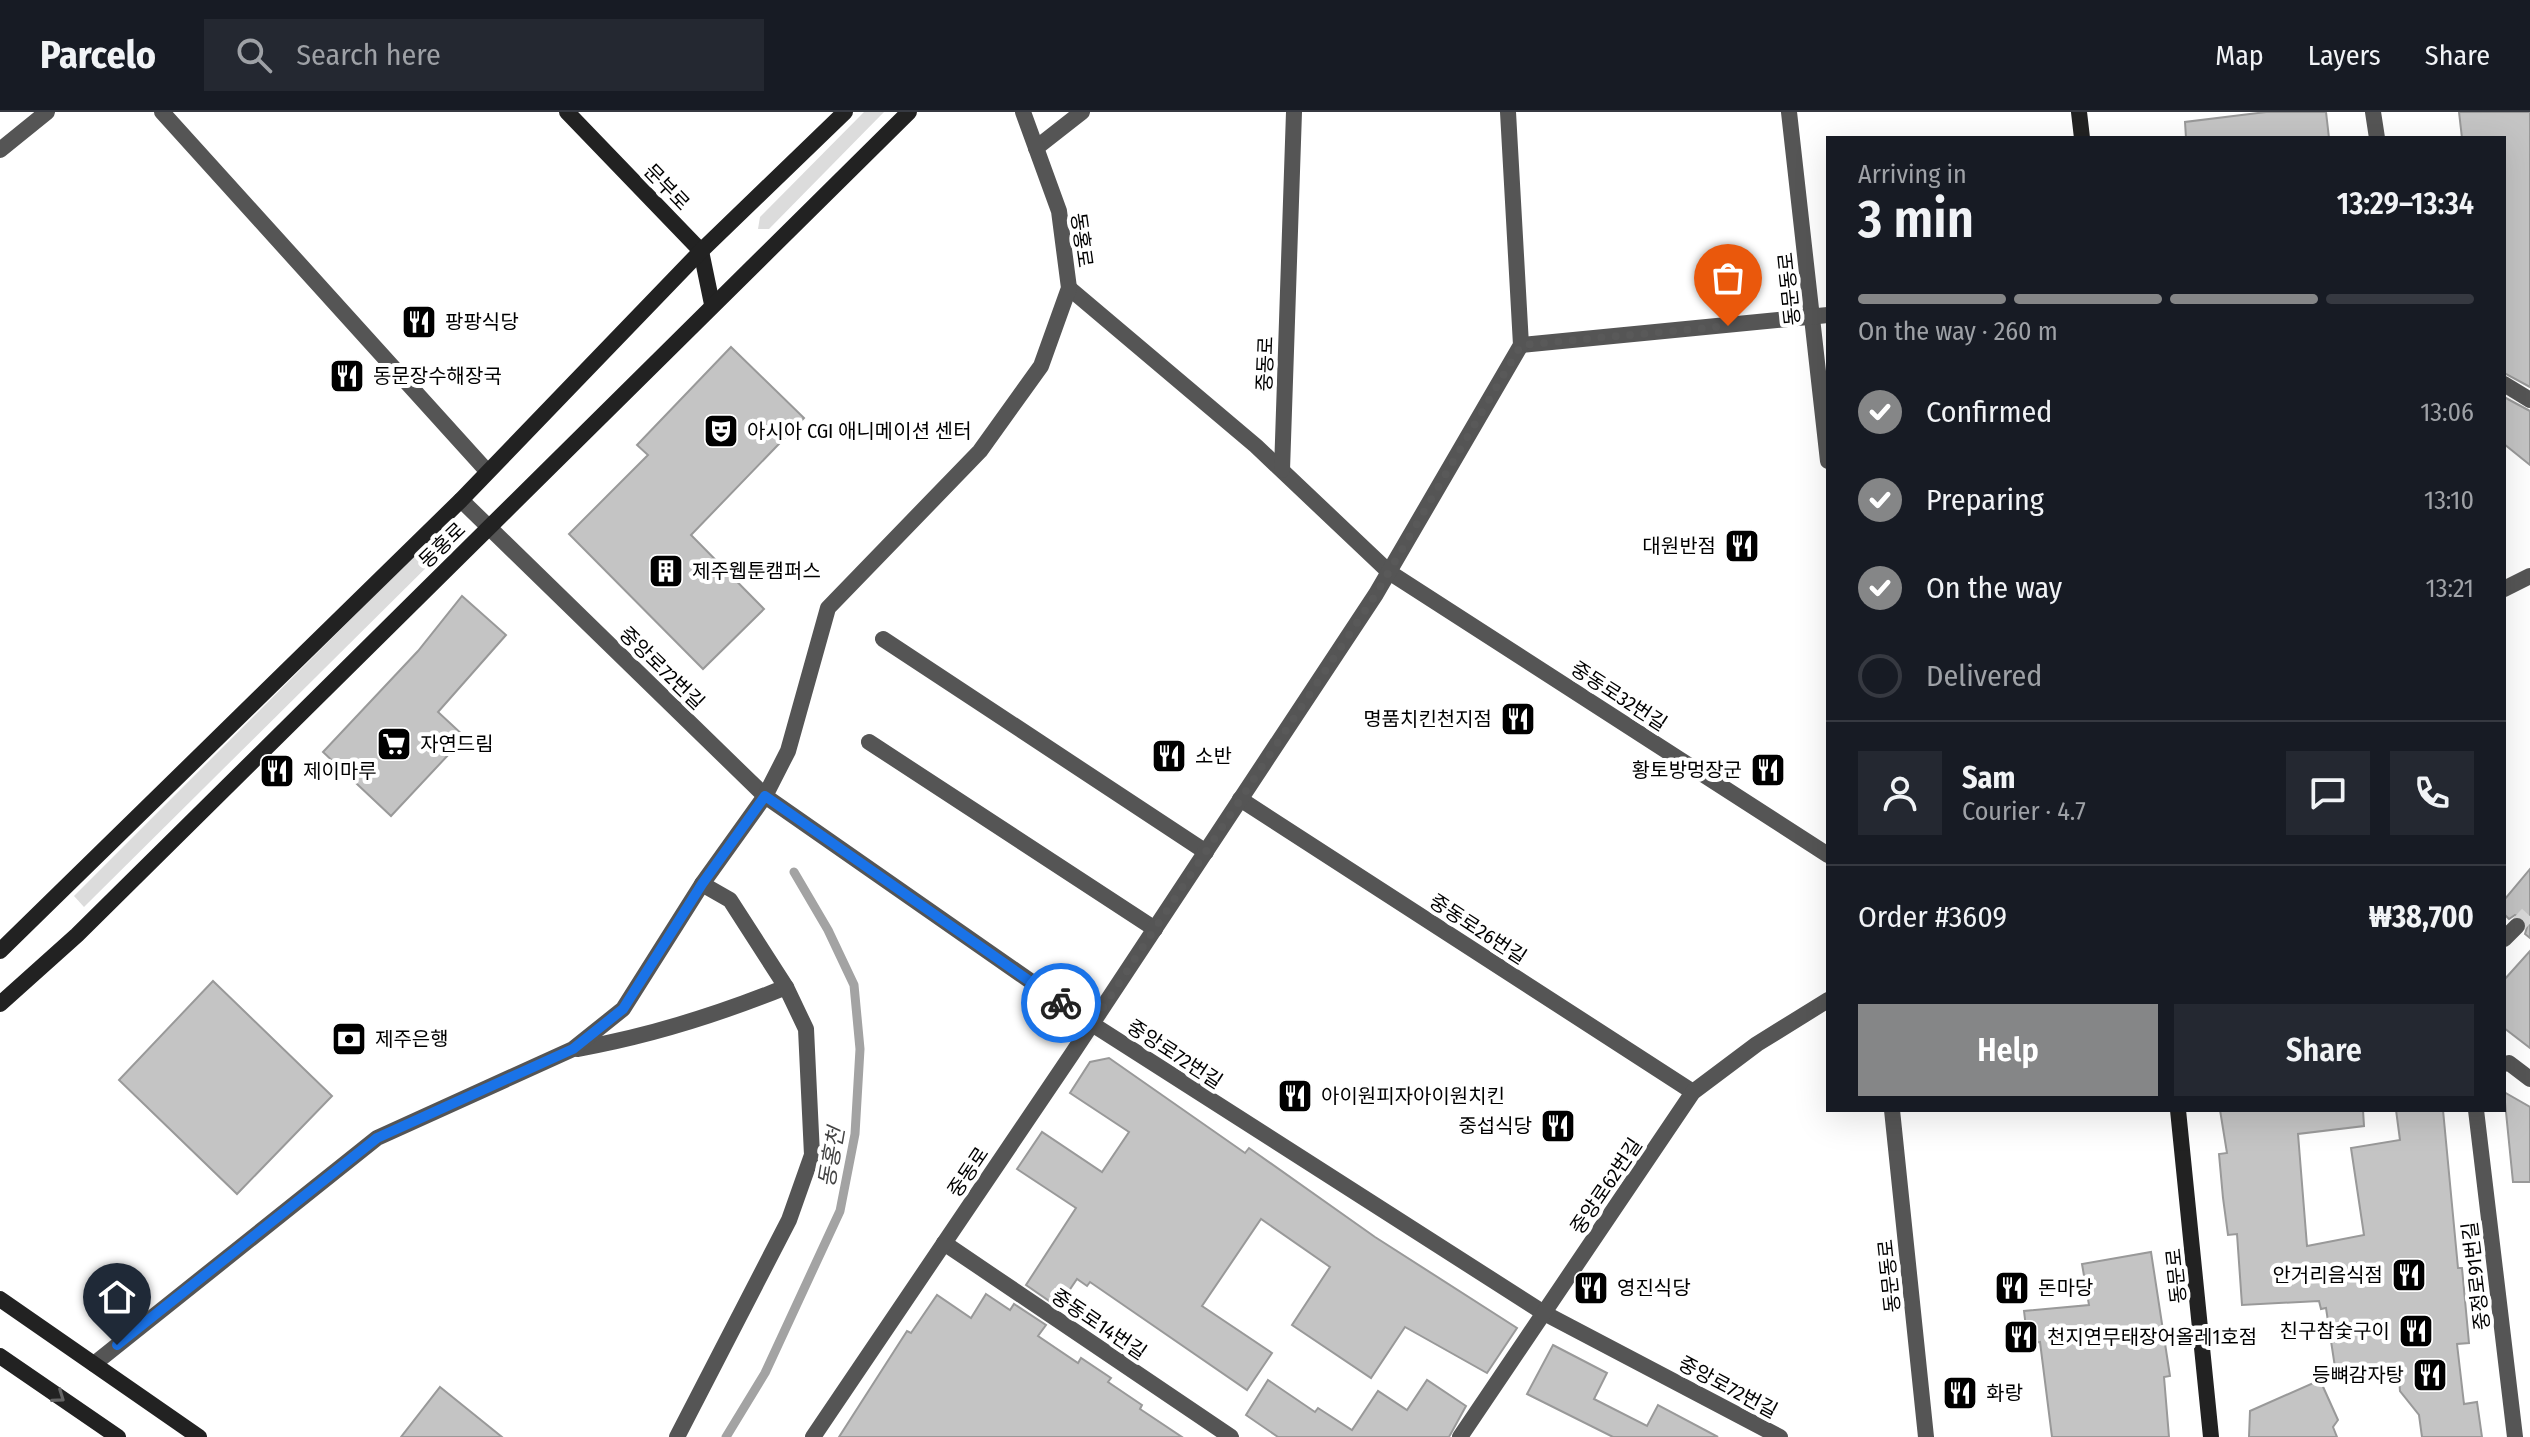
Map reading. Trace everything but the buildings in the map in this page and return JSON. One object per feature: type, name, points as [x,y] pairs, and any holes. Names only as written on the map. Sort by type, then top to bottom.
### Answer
[{"type":"main road","name":"문부로","points":[[567,112],[701,251]]},
{"type":"main road","name":"동홍로","points":[[0,951],[461,500],[486,470],[701,251],[845,112]]},
{"type":"main road","name":"동홍로","points":[[0,1004],[77,935],[909,112]]},
{"type":"main road","points":[[2079,112],[2082,136]]},
{"type":"main road","points":[[701,251],[712,304]]},
{"type":"main road","name":"동문로","points":[[2178,1112],[2211,1437]]},
{"type":"main road","points":[[0,1287],[25,1316]]},
{"type":"main road","points":[[0,1299],[199,1437]]},
{"type":"main road","points":[[0,1356],[118,1437]]},
{"type":"street","points":[[0,150],[47,112]]},
{"type":"street","points":[[162,112],[486,470]]},
{"type":"street","name":"동홍로","points":[[573,1049],[623,1009],[702,884],[765,796],[788,751],[828,608],[980,451],[1041,366],[1069,288],[1059,211],[1023,112]]},
{"type":"street","points":[[1036,148],[1082,112]]},
{"type":"street","name":"중동로","points":[[1282,470],[1294,112]]},
{"type":"street","points":[[1508,112],[1521,345],[1820,316]]},
{"type":"street","name":"동문동로","points":[[1789,112],[1820,316],[1826,425]]},
{"type":"street","points":[[2373,112],[2377,136]]},
{"type":"street","points":[[1069,288],[1282,470],[1389,572]]},
{"type":"street","name":"중동로","points":[[813,1437],[1092,1024],[1389,572],[1521,345]]},
{"type":"street","points":[[2506,385],[2530,400]]},
{"type":"street","name":"중앙로72번길","points":[[461,500],[765,796],[1092,1024],[1544,1313],[1780,1437]]},
{"type":"street","name":"중동로32번길","points":[[1389,572],[1826,854]]},
{"type":"street","points":[[2506,588],[2530,576]]},
{"type":"street","points":[[883,639],[1206,852]]},
{"type":"street","points":[[869,742],[1155,929]]},
{"type":"street","name":"중동로26번길","points":[[1240,799],[1693,1092]]},
{"type":"street","points":[[677,1437],[789,1220],[812,1155],[806,1029],[786,987],[730,900],[702,884]]},
{"type":"street","points":[[2506,937],[2517,926]]},
{"type":"street","points":[[94,1364],[377,1138],[573,1049],[632,1039],[712,1017],[786,987]]},
{"type":"street","name":"중앙로62번길","points":[[1460,1437],[1693,1092],[1757,1044],[1826,1001]]},
{"type":"street","points":[[2506,1064],[2530,1079]]},
{"type":"street","name":"동문동로","points":[[1892,1112],[1926,1437]]},
{"type":"street","name":"중정로91번길","points":[[2476,1112],[2515,1437]]},
{"type":"street","name":"중동로14번길","points":[[944,1243],[1231,1437]]},
{"type":"shaded area","points":[[864,112],[884,112],[769,229],[758,229],[760,217]]},
{"type":"shaded area","points":[[441,529],[451,532],[452,542],[84,907],[74,896]]},
{"type":"waterway","name":"동홍천","points":[[726,1437],[765,1373],[840,1211],[855,1134],[860,1049],[854,985],[828,930],[794,872]]},
{"type":"tunnel","points":[[2517,926],[2530,912]]},
{"type":"way so far","points":[[1061,1003],[1092,1024],[1376,594],[1521,345],[1728,326]]},
{"type":"place","name":"팡팡식당","points":[[419,322]]},
{"type":"place","name":"동문장수해장국","points":[[347,376]]},
{"type":"place","name":"아시아 CGI 애니메이션 센터","points":[[721,431]]},
{"type":"place","name":"대원반점","points":[[1742,546]]},
{"type":"place","name":"제주웹툰캠퍼스","points":[[666,571]]},
{"type":"place","name":"명품치킨천지점","points":[[1518,719]]},
{"type":"place","name":"자연드림","points":[[394,744]]},
{"type":"place","name":"소반","points":[[1169,756]]},
{"type":"place","name":"황토방멍장군","points":[[1768,770]]},
{"type":"place","name":"제이마루","points":[[277,771]]},
{"type":"place","name":"제주은행","points":[[349,1039]]},
{"type":"place","name":"아이원피자아이원치킨","points":[[1295,1096]]},
{"type":"place","name":"중섭식당","points":[[1558,1126]]},
{"type":"place","name":"안거리음식점","points":[[2409,1275]]},
{"type":"place","name":"영진식당","points":[[1591,1288]]},
{"type":"place","name":"돈마당","points":[[2012,1288]]},
{"type":"place","name":"친구참숯구이","points":[[2416,1331]]},
{"type":"place","name":"천지연무태장어올레1호점","points":[[2021,1337]]},
{"type":"place","name":"등뼈감자탕","points":[[2430,1375]]},
{"type":"place","name":"화랑","points":[[1960,1393]]},
{"type":"route","points":[[117,1345],[377,1138],[573,1049],[623,1009],[702,884],[765,796],[1061,1003]]}]
